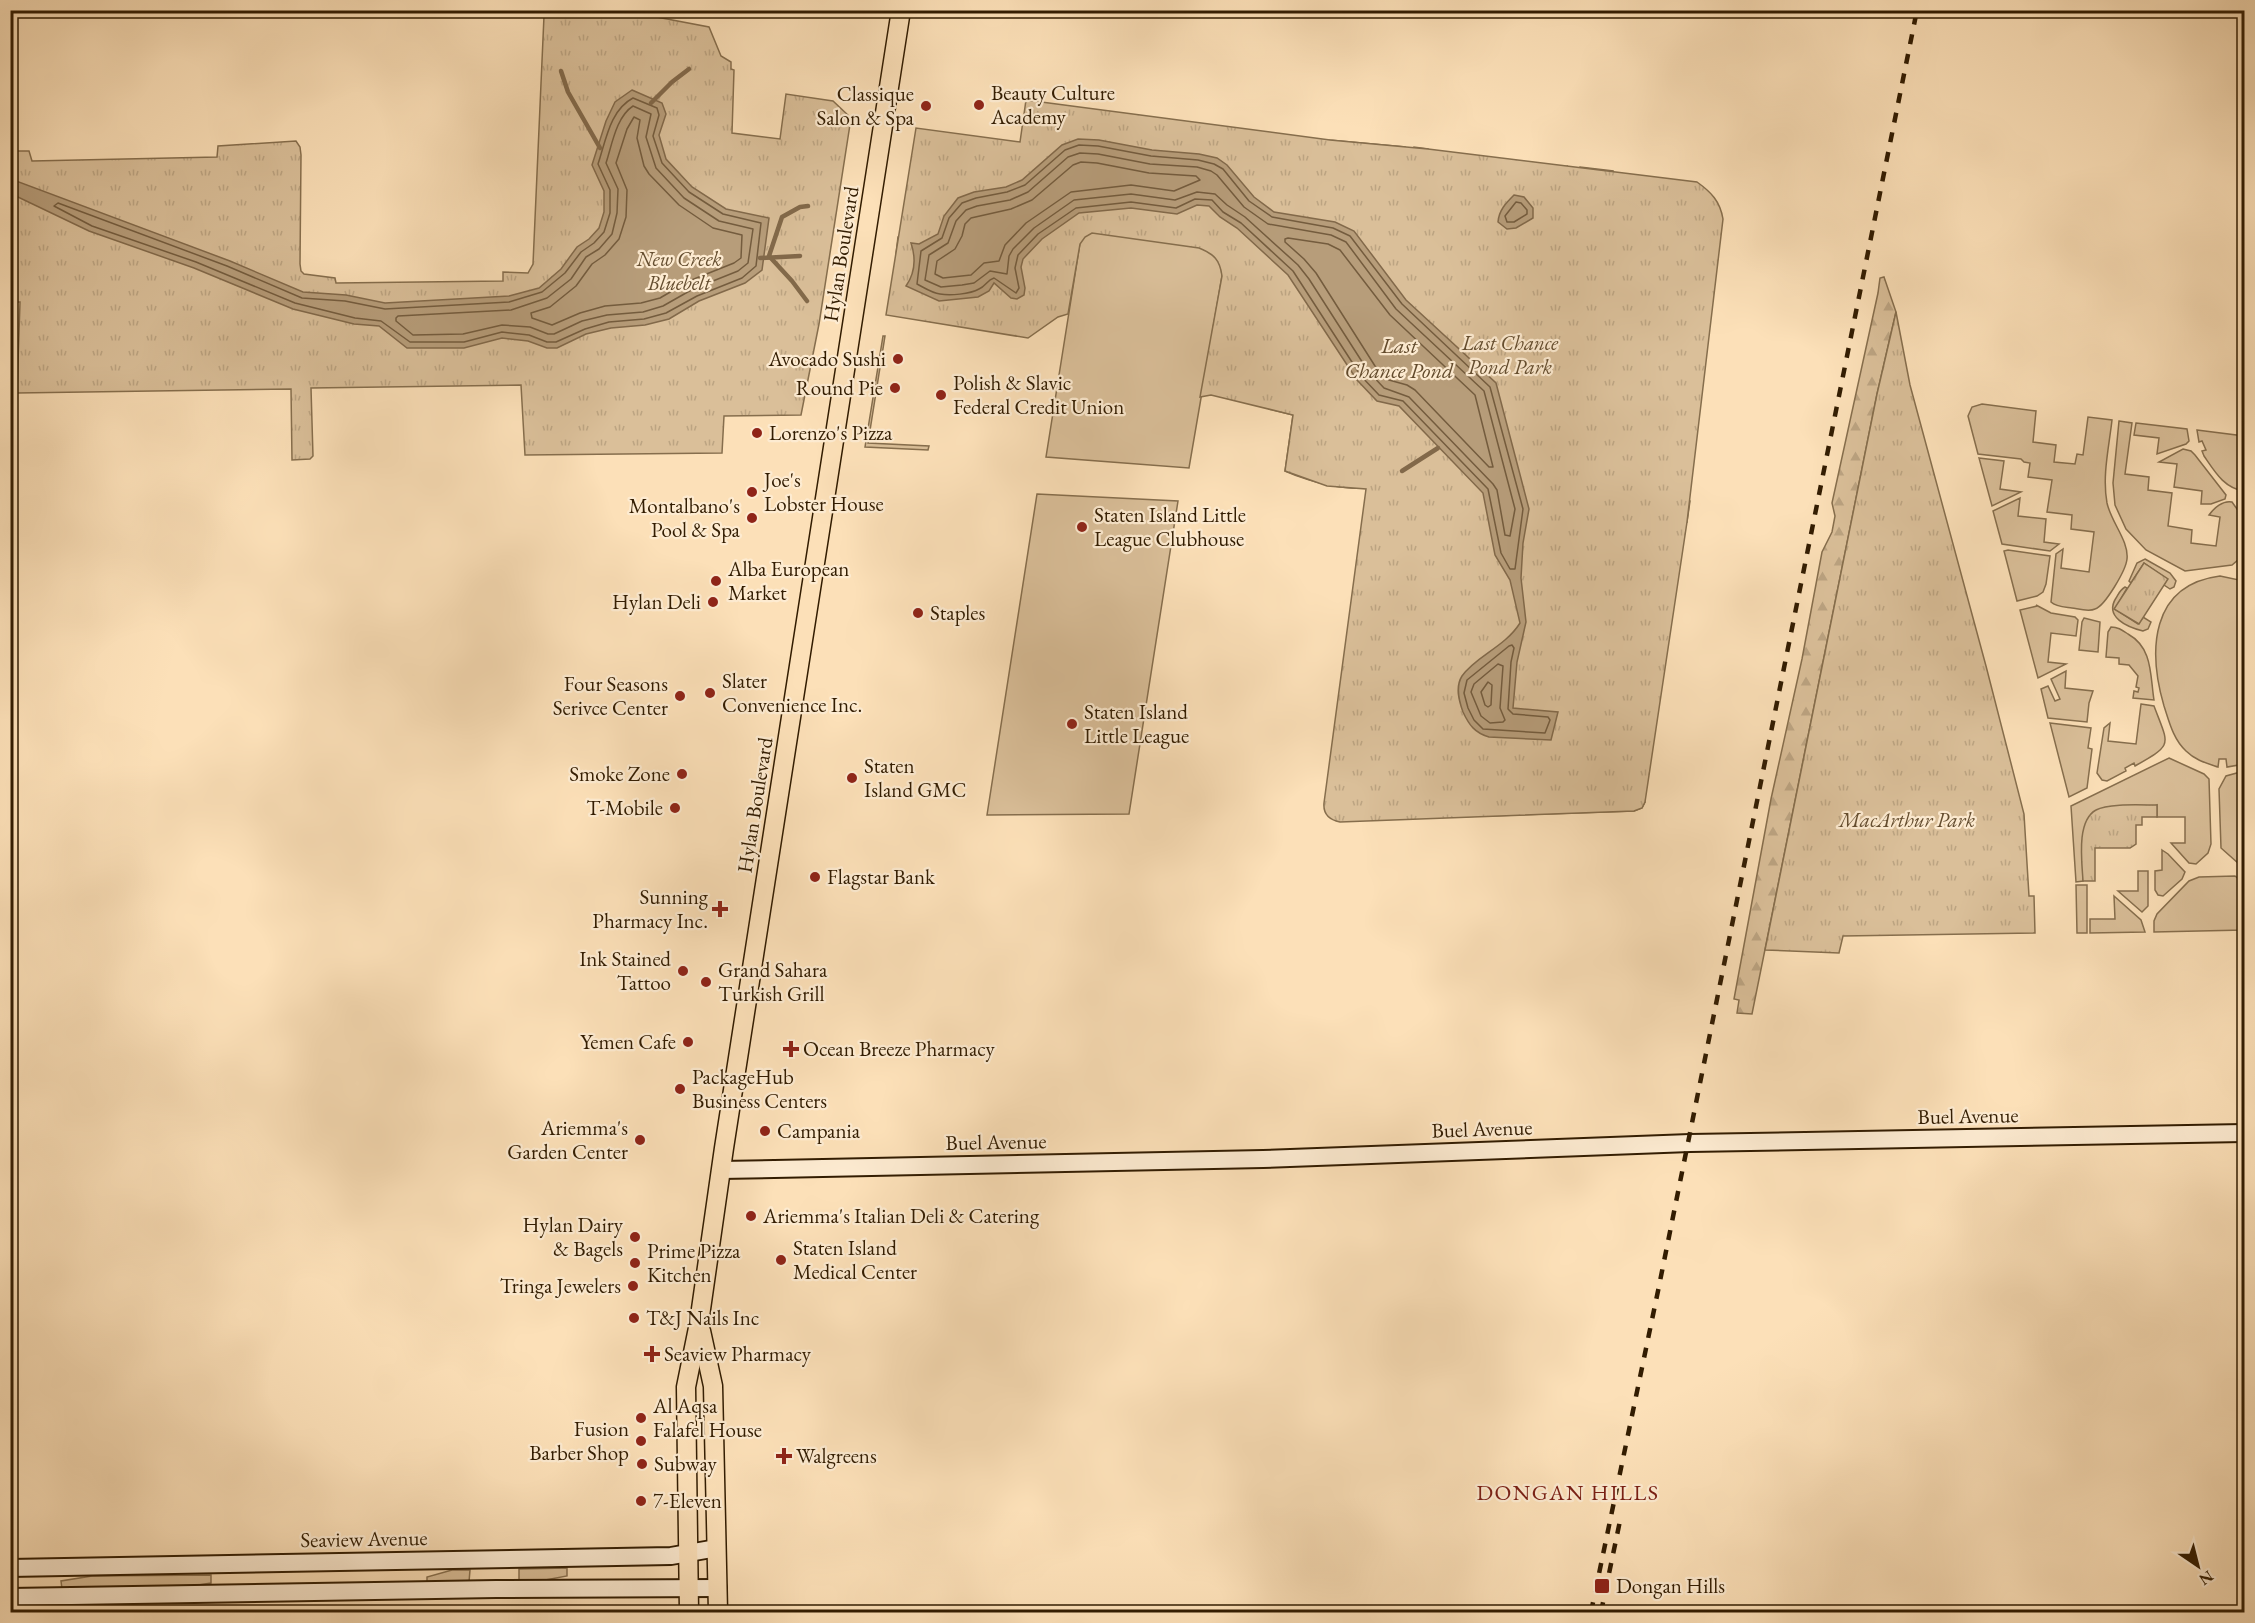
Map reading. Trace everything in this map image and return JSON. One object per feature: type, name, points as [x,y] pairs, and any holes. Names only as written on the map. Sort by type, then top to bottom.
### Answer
[{"type":"main road","name":"Hylan Boulevard","points":[[689,1612],[686,1387],[699,1323],[901,10]]},
{"type":"main road","name":"Hylan Boulevard","points":[[699,1323],[713,1386],[718,1612]]},
{"type":"street","name":"Buel Avenue","points":[[721,1170],[1263,1160],[1690,1143],[2244,1132]]},
{"type":"street","name":"Seaview Avenue","points":[[10,1568],[671,1556],[717,1548]]},
{"type":"street","points":[[10,1597],[484,1589],[718,1588]]},
{"type":"green space","name":"New Creek Bluebelt","points":[[551,11],[646,15],[709,27],[721,56],[731,62],[731,69],[734,70],[732,133],[780,139],[786,94],[833,101],[851,118],[819,324],[801,415],[724,416],[722,453],[525,455],[521,385],[311,388],[313,456],[310,459],[292,460],[291,389],[17,393],[20,302],[11,302],[10,151],[29,151],[32,161],[217,157],[218,146],[296,141],[301,155],[300,264],[304,274],[335,278],[336,283],[503,281],[503,272],[528,273],[533,264],[544,16]]},
{"type":"green space","name":"Last Chance Pond Park","points":[[1026,100],[1330,140],[1428,149],[1697,182],[1711,193],[1720,207],[1723,219],[1687,522],[1645,802],[1642,808],[1634,811],[1340,822],[1328,816],[1324,803],[1366,489],[1327,486],[1285,471],[1293,415],[1211,395],[1200,397],[1222,276],[1218,262],[1209,253],[1199,248],[1092,233],[1080,244],[1068,314],[1058,317],[1028,338],[886,315],[916,128],[1020,142]]},
{"type":"green space","points":[[1072,117],[1112,119],[1207,132],[1223,137],[1231,147],[1236,159],[1252,169],[1271,175],[1287,171],[1299,158],[1324,164],[1329,163],[1330,140],[1405,147],[1402,170],[1394,176],[1397,188],[1402,193],[1408,192],[1416,178],[1410,171],[1414,147],[1428,149],[1430,171],[1425,190],[1426,198],[1434,209],[1453,215],[1485,193],[1568,166],[1526,199],[1514,195],[1511,198],[1501,210],[1498,221],[1507,229],[1516,228],[1533,218],[1531,206],[1580,167],[1613,171],[1610,182],[1582,195],[1568,217],[1588,262],[1582,286],[1608,360],[1630,401],[1636,465],[1651,483],[1673,496],[1690,501],[1687,522],[1607,490],[1608,504],[1634,512],[1628,529],[1639,561],[1639,622],[1629,699],[1605,756],[1619,784],[1630,794],[1645,802],[1642,808],[1634,811],[1489,816],[1495,781],[1487,779],[1480,816],[1458,817],[1473,803],[1467,791],[1428,767],[1407,726],[1412,674],[1422,651],[1455,645],[1472,631],[1478,603],[1449,514],[1430,504],[1412,499],[1394,500],[1375,508],[1366,499],[1401,477],[1402,469],[1394,467],[1387,471],[1380,481],[1370,486],[1356,488],[1324,484],[1285,471],[1293,415],[1269,409],[1253,380],[1245,354],[1238,297],[1221,268],[1222,276],[1189,468],[1046,457],[1080,243],[1079,213],[1131,208],[1177,214],[1197,205],[1209,205],[1288,275],[1357,380],[1377,401],[1399,406],[1483,493],[1495,555],[1510,580],[1520,623],[1506,639],[1474,663],[1462,676],[1458,689],[1459,699],[1470,725],[1484,735],[1551,740],[1558,712],[1513,708],[1517,662],[1526,622],[1521,578],[1523,543],[1529,509],[1496,383],[1406,300],[1354,231],[1335,222],[1274,212],[1254,197],[1227,165],[1217,158],[1152,150],[1099,140],[1078,139],[1062,145],[1022,180],[1006,187],[974,192],[958,198],[944,216],[938,234],[919,244],[904,239],[902,255],[896,254],[898,237],[913,227],[928,204],[947,189],[966,180],[1012,166],[1034,144],[1050,122]]},
{"type":"green space","points":[[1884,277],[1896,312],[1877,394],[1752,1014],[1737,1013],[1739,1000],[1734,999],[1771,799],[1802,659],[1822,552],[1832,532],[1835,516],[1832,503],[1880,278]]},
{"type":"green space","name":"MacArthur Park","points":[[1896,312],[1910,385],[2024,814],[2029,896],[2034,896],[2035,933],[1843,936],[1839,953],[1765,950],[1877,394]]},
{"type":"green space","points":[[883,336],[885,336],[868,443],[929,446],[928,450],[865,447]]},
{"type":"green space","points":[[1982,404],[2036,411],[2033,442],[2056,445],[2054,462],[2075,464],[2077,454],[2083,455],[2088,417],[2112,420],[2106,462],[2107,503],[2123,538],[2127,559],[2114,587],[2095,609],[2064,607],[2051,602],[2056,554],[2063,549],[2061,568],[2089,572],[2094,532],[2071,529],[2072,515],[2047,512],[2052,480],[2028,477],[2030,463],[2021,459],[1978,454],[1968,416],[1972,407]]},
{"type":"green space","points":[[2119,421],[2132,423],[2125,474],[2149,477],[2148,490],[2172,493],[2168,526],[2192,530],[2191,543],[2216,546],[2220,517],[2209,515],[2219,505],[2232,502],[2244,523],[2239,559],[2232,565],[2185,571],[2146,550],[2126,529],[2115,505],[2113,483]]},
{"type":"green space","points":[[2136,423],[2187,429],[2189,441],[2157,454],[2159,438],[2134,435]]},
{"type":"green space","points":[[2197,430],[2244,436],[2244,491],[2231,487],[2216,473],[2204,456],[2202,451],[2206,450],[2202,441],[2199,442]]},
{"type":"green space","points":[[2183,449],[2195,455],[2226,495],[2225,499],[2211,504],[2201,504],[2202,491],[2174,487],[2177,464],[2159,462]]},
{"type":"green space","points":[[1979,458],[2004,461],[2000,489],[2021,492],[1992,506]]},
{"type":"green space","name":"Staten Island Little League","points":[[1037,494],[1178,501],[1129,814],[987,815]]},
{"type":"green space","points":[[2020,498],[2018,516],[2046,519],[2044,542],[2059,544],[2050,551],[2002,544],[1993,511]]},
{"type":"green space","points":[[2004,551],[2050,556],[2043,592],[2037,596],[2017,601]]},
{"type":"green space","points":[[2145,559],[2170,573],[2176,581],[2174,587],[2170,589],[2164,585],[2167,579],[2144,563],[2131,583],[2129,581],[2137,563]]},
{"type":"green space","points":[[2144,563],[2168,579],[2139,624],[2114,609]]},
{"type":"green space","points":[[2220,576],[2244,581],[2244,764],[2227,767],[2226,759],[2219,759],[2218,767],[2197,759],[2189,754],[2178,741],[2164,706],[2156,664],[2156,643],[2167,607],[2179,592],[2197,582]]},
{"type":"green space","points":[[2125,587],[2127,588],[2115,609],[2138,624],[2143,617],[2151,622],[2148,629],[2143,631],[2130,627],[2115,616],[2113,605]]},
{"type":"green space","points":[[2036,605],[2051,613],[2075,617],[2078,620],[2076,636],[2051,633],[2048,662],[2066,664],[2038,678],[2020,610]]},
{"type":"green space","points":[[2084,618],[2100,622],[2098,652],[2079,650]]},
{"type":"green space","points":[[2111,627],[2124,631],[2142,647],[2149,663],[2154,700],[2133,698],[2134,691],[2138,692],[2139,688],[2136,687],[2138,676],[2129,665],[2119,664],[2119,658],[2106,657],[2108,632]]},
{"type":"green space","points":[[2066,671],[2065,688],[2093,691],[2087,722],[2048,718],[2041,689],[2048,686],[2055,701],[2060,699],[2051,679]]},
{"type":"green space","points":[[2141,704],[2154,706],[2163,729],[2165,743],[2148,759],[2135,766],[2134,763],[2125,768],[2126,771],[2107,781],[2102,780],[2097,773],[2104,728],[2110,723],[2108,741],[2136,744]]},
{"type":"green space","points":[[2050,723],[2091,728],[2088,748],[2092,749],[2087,788],[2069,797]]},
{"type":"green space","points":[[2169,758],[2204,774],[2209,779],[2211,844],[2208,853],[2196,864],[2189,863],[2171,843],[2185,843],[2185,817],[2157,817],[2157,805],[2082,841],[2083,881],[2076,882],[2071,806]]},
{"type":"green space","points":[[2244,771],[2242,780],[2244,859],[2238,863],[2221,848],[2219,789],[2226,776]]},
{"type":"green space","points":[[2157,805],[2157,817],[2142,817],[2142,825],[2136,825],[2136,844],[2130,848],[2095,848],[2095,881],[2083,881],[2081,853],[2083,832],[2090,815],[2108,806]]},
{"type":"green space","points":[[2162,850],[2185,872],[2182,879],[2163,896],[2158,895],[2155,890],[2155,871],[2162,870]]},
{"type":"green space","points":[[2138,871],[2148,871],[2148,906],[2142,912],[2118,891],[2138,891]]},
{"type":"green space","points":[[2235,876],[2244,883],[2244,930],[2154,932],[2154,921],[2157,914],[2189,881],[2199,877]]},
{"type":"green space","points":[[2076,885],[2087,885],[2087,933],[2077,933]]},
{"type":"green space","points":[[2114,896],[2141,920],[2145,932],[2090,933],[2090,919],[2115,919]]},
{"type":"green space","points":[[567,1568],[567,1576],[540,1581],[519,1581],[519,1569]]},
{"type":"green space","points":[[452,1570],[470,1570],[469,1582],[427,1583],[427,1577]]},
{"type":"green space","points":[[211,1575],[211,1583],[186,1587],[62,1589],[61,1581],[92,1576]]},
{"type":"water","points":[[632,90],[662,103],[666,114],[659,135],[666,159],[692,187],[726,209],[769,218],[762,270],[745,283],[699,301],[669,319],[586,334],[557,348],[502,338],[464,348],[407,348],[379,326],[354,324],[293,309],[194,268],[89,231],[18,197],[11,197],[11,179],[230,261],[303,292],[346,295],[385,303],[509,296],[539,288],[561,269],[577,247],[599,228],[604,212],[604,191],[592,165],[606,121],[615,102]]},
{"type":"water","name":"Last Chance Pond","points":[[1078,139],[1099,140],[1152,150],[1217,158],[1227,165],[1254,197],[1274,212],[1335,222],[1354,231],[1406,300],[1496,383],[1529,509],[1523,543],[1521,578],[1526,622],[1517,662],[1513,708],[1558,712],[1551,740],[1484,735],[1470,725],[1460,703],[1458,689],[1462,676],[1507,639],[1520,623],[1510,580],[1495,555],[1483,493],[1399,406],[1377,401],[1357,380],[1288,275],[1237,228],[1220,217],[1209,206],[1197,205],[1177,214],[1131,208],[1079,213],[1042,239],[1023,259],[1021,267],[1024,295],[1017,299],[1011,298],[994,283],[989,291],[978,297],[939,301],[906,286],[914,265],[911,243],[919,244],[938,234],[944,216],[958,198],[974,192],[1006,187],[1022,180],[1062,145]]},
{"type":"water","points":[[1514,195],[1524,197],[1533,208],[1533,218],[1516,228],[1507,229],[1498,222],[1503,207]]},
{"type":"waterway","points":[[651,103],[689,69]]},
{"type":"waterway","points":[[561,71],[568,92],[600,148]]},
{"type":"waterway","points":[[807,301],[769,256],[782,217],[800,207],[808,206]]},
{"type":"waterway","points":[[760,258],[800,256]]},
{"type":"waterway","points":[[1402,471],[1438,448]]},
{"type":"railway","points":[[1591,1612],[1917,10]]},
{"type":"railway","points":[[1601,1612],[1621,1516]]},
{"type":"place","name":"Beauty Culture Academy","points":[[979,105]]},
{"type":"place","name":"Classique Salon & Spa","points":[[926,106]]},
{"type":"place","name":"Avocado Sushi","points":[[898,359]]},
{"type":"place","name":"Round Pie","points":[[895,388]]},
{"type":"place","name":"Polish & Slavic Federal Credit Union","points":[[941,395]]},
{"type":"place","name":"Lorenzo's Pizza","points":[[757,433]]},
{"type":"place","name":"Joe's Lobster House","points":[[752,492]]},
{"type":"place","name":"Montalbano's Pool & Spa","points":[[752,518]]},
{"type":"place","name":"Staten Island Little League Clubhouse","points":[[1082,527]]},
{"type":"place","name":"Alba European Market","points":[[716,581]]},
{"type":"place","name":"Hylan Deli","points":[[713,602]]},
{"type":"place","name":"Staples","points":[[918,613]]},
{"type":"place","name":"Slater Convenience Inc.","points":[[710,693]]},
{"type":"place","name":"Four Seasons Serivce Center","points":[[680,696]]},
{"type":"place","name":"Staten Island Little League","points":[[1072,724]]},
{"type":"place","name":"Smoke Zone","points":[[682,774]]},
{"type":"place","name":"Staten Island GMC","points":[[852,778]]},
{"type":"place","name":"T-Mobile","points":[[675,808]]},
{"type":"place","name":"Flagstar Bank","points":[[815,877]]},
{"type":"place","name":"Sunning Pharmacy Inc.","points":[[720,909]]},
{"type":"place","name":"Ink Stained Tattoo","points":[[683,971]]},
{"type":"place","name":"Grand Sahara Turkish Grill","points":[[706,982]]},
{"type":"place","name":"Yemen Cafe","points":[[688,1042]]},
{"type":"place","name":"Ocean Breeze Pharmacy","points":[[791,1049]]},
{"type":"place","name":"PackageHub Business Centers","points":[[680,1089]]},
{"type":"place","name":"Campania","points":[[765,1131]]},
{"type":"place","name":"Ariemma's Garden Center","points":[[640,1140]]},
{"type":"place","name":"Ariemma's Italian Deli & Catering","points":[[751,1216]]},
{"type":"place","name":"Hylan Dairy & Bagels","points":[[635,1237]]},
{"type":"place","name":"Staten Island Medical Center","points":[[781,1260]]},
{"type":"place","name":"Prime Pizza Kitchen","points":[[635,1263]]},
{"type":"place","name":"Tringa Jewelers","points":[[633,1286]]},
{"type":"place","name":"T&J Nails Inc","points":[[634,1318]]},
{"type":"place","name":"Seaview Pharmacy","points":[[652,1354]]},
{"type":"place","name":"Al Aqsa Falafel House","points":[[641,1418]]},
{"type":"place","name":"Fusion Barber Shop","points":[[641,1441]]},
{"type":"place","name":"Walgreens","points":[[784,1456]]},
{"type":"place","name":"Subway","points":[[642,1464]]},
{"type":"place","name":"7-Eleven","points":[[641,1501]]},
{"type":"place","name":"Dongan Hills","points":[[1602,1586]]},
{"type":"district","name":"DONGAN HILLS","points":[[1568,1492]]}]
